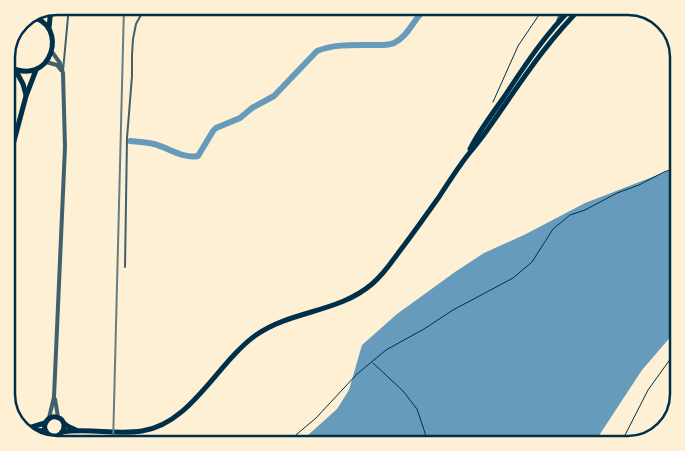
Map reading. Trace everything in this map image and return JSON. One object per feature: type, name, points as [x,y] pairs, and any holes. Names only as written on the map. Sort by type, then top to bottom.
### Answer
[{"type":"main road","points":[[467,156],[474,142],[515,80],[547,35],[564,15]]},
{"type":"main road","points":[[516,88],[551,36],[569,15]]},
{"type":"main road","points":[[37,431],[57,436],[62,432],[76,430],[142,431],[157,427],[172,420],[187,408],[234,354],[259,333],[284,321],[329,307],[360,294],[383,274],[516,88],[546,48],[574,15]]},
{"type":"main road","points":[[16,71],[36,70],[46,62],[52,52],[53,40],[49,28],[50,16]]},
{"type":"main road","points":[[38,20],[49,28]]},
{"type":"main road","points":[[15,137],[26,96],[36,70]]},
{"type":"main road","points":[[16,71],[24,84],[26,96]]},
{"type":"main road","points":[[31,427],[58,417],[64,424],[76,430]]},
{"type":"main road","points":[[47,420],[44,427],[48,433]]},
{"type":"main road","points":[[62,432],[64,424]]},
{"type":"street","points":[[556,24],[560,15]]},
{"type":"street","points":[[52,52],[60,63],[63,73],[65,147],[54,397],[58,417]]},
{"type":"street","points":[[46,62],[57,65],[63,73]]},
{"type":"street","points":[[47,420],[54,397]]},
{"type":"lane","points":[[63,73],[68,15]]},
{"type":"lane","points":[[125,267],[127,138],[132,76],[132,47],[136,24],[141,15]]},
{"type":"path","points":[[493,102],[518,46],[539,15]]},
{"type":"path","points":[[295,436],[316,418],[357,374],[386,350],[453,310],[513,278],[532,262],[553,229],[570,215],[585,210],[670,170]]},
{"type":"path","points":[[625,436],[648,390],[670,359]]},
{"type":"path","points":[[372,362],[403,391],[418,409],[426,436]]},
{"type":"water","points":[[670,170],[670,337],[642,370],[599,436],[307,436],[337,409],[349,390],[362,345],[397,314],[484,253],[526,234],[585,203]]},
{"type":"waterway","points":[[130,141],[154,144],[187,156],[198,156],[216,128],[240,118],[252,108],[274,96],[317,51],[337,46],[389,45],[405,35],[420,15]]},
{"type":"railway","points":[[113,436],[124,15]]}]
